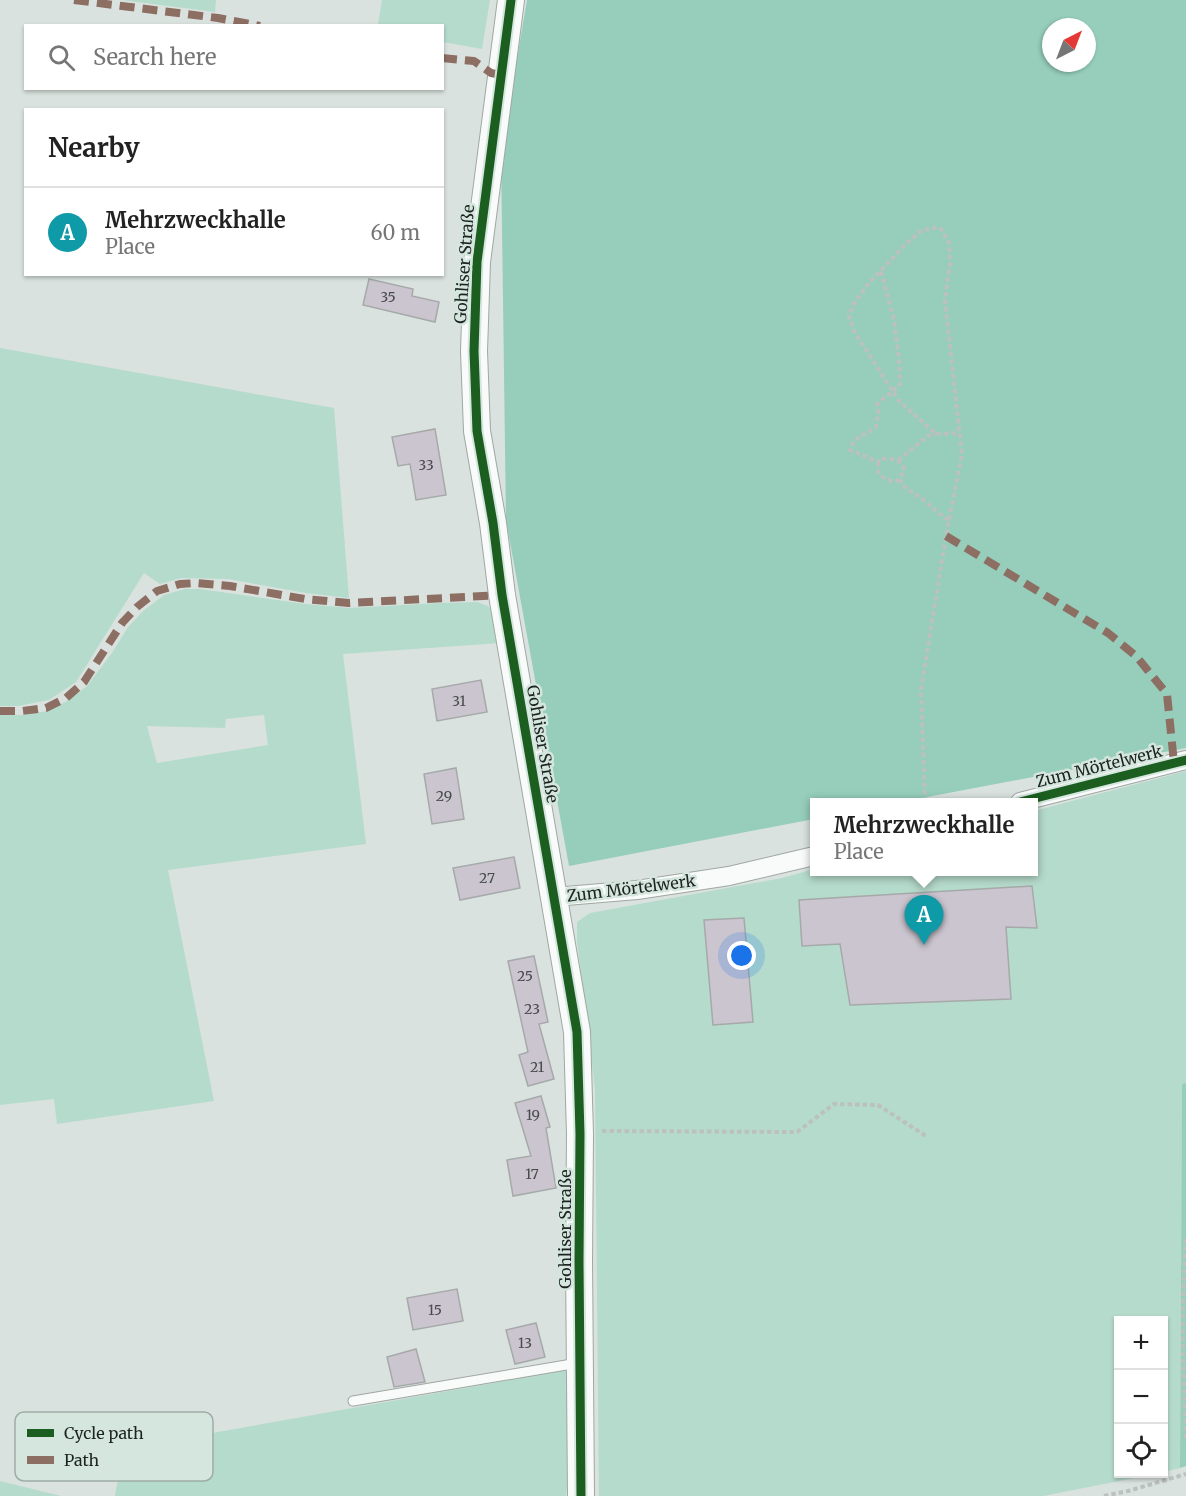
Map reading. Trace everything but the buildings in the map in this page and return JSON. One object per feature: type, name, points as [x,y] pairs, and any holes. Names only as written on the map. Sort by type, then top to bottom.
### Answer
[{"type":"street","name":"Gohliser Straße","points":[[511,0],[477,262],[474,351],[476,421],[502,595],[577,1032],[580,1134],[581,1496]]},
{"type":"street","name":"Zum Mörtelwerk","points":[[1036,798],[1186,760]]},
{"type":"street","name":"Zum Mörtelwerk","points":[[554,897],[637,890],[717,878],[810,857]]},
{"type":"lane","points":[[353,1401],[580,1363]]},
{"type":"path","points":[[926,798],[921,690],[962,455],[945,301],[950,262],[949,243],[938,227],[921,231],[908,243],[869,283],[853,305],[849,317],[854,331],[899,401],[936,434]]},
{"type":"path","points":[[878,462],[850,450],[856,438],[876,427],[877,405],[882,398],[894,392],[900,384],[894,320],[881,271]]},
{"type":"path","points":[[898,460],[928,436],[959,433]]},
{"type":"path","points":[[900,478],[897,481],[890,481],[881,477],[877,467],[880,459],[898,460],[902,463],[900,478],[903,486],[949,520]]},
{"type":"path","points":[[580,1134],[599,1131],[797,1132],[834,1104],[878,1105],[926,1136]]},
{"type":"path","points":[[1186,1239],[1183,1346],[1186,1440]]},
{"type":"path","points":[[1104,1496],[1186,1474]]},
{"type":"green space","points":[[122,0],[216,0],[215,12]]},
{"type":"green space","points":[[382,0],[490,0],[482,49],[444,42],[444,24],[378,24]]},
{"type":"green space","points":[[527,0],[1186,0],[1186,748],[922,798],[810,798],[810,820],[569,866],[506,520],[501,153]]},
{"type":"green space","points":[[0,348],[334,408],[349,598],[228,579],[181,578],[160,584],[144,573],[76,682],[49,700],[18,706],[0,706]]},
{"type":"green space","points":[[185,589],[200,589],[350,608],[477,602],[488,606],[494,613],[500,643],[343,654],[366,844],[168,870],[214,1101],[57,1124],[54,1099],[0,1105],[0,715],[23,715],[48,711],[67,701],[87,686],[128,627],[143,611],[164,595]],"holes":[[[264,715],[268,745],[157,763],[147,726],[225,728],[226,719]]]},
{"type":"green space","points":[[1186,771],[1186,1083],[1182,1084],[1180,1468],[1168,1471],[1168,1316],[1114,1316],[1114,1478],[1135,1478],[1043,1496],[599,1496],[595,1089],[577,941],[577,922],[590,913],[782,878],[810,870],[810,876],[1038,876],[1038,810]]},
{"type":"green space","points":[[1186,1083],[1186,1466],[1180,1468],[1182,1084]]},
{"type":"green space","points":[[571,1369],[566,1496],[115,1496],[118,1481],[213,1481],[213,1433]]},
{"type":"green space","points":[[0,1481],[61,1496],[0,1496]]},
{"type":"marked path","points":[[74,0],[250,24]]},
{"type":"marked path","points":[[444,58],[474,61],[491,73],[502,75]]},
{"type":"marked path","points":[[946,536],[1108,633],[1136,656],[1167,694],[1174,763]]},
{"type":"marked path","points":[[0,711],[46,708],[66,698],[84,682],[122,623],[137,607],[157,591],[180,584],[230,586],[305,599],[349,603],[502,595]]},
{"type":"cycle path","points":[[511,0],[477,262],[474,351],[477,431],[493,523],[502,595],[577,1032],[580,1134],[581,1496]]},
{"type":"cycle path","points":[[1036,798],[1186,760]]},
{"type":"place","name":"Mehrzweckhalle","points":[[924,945]]}]
